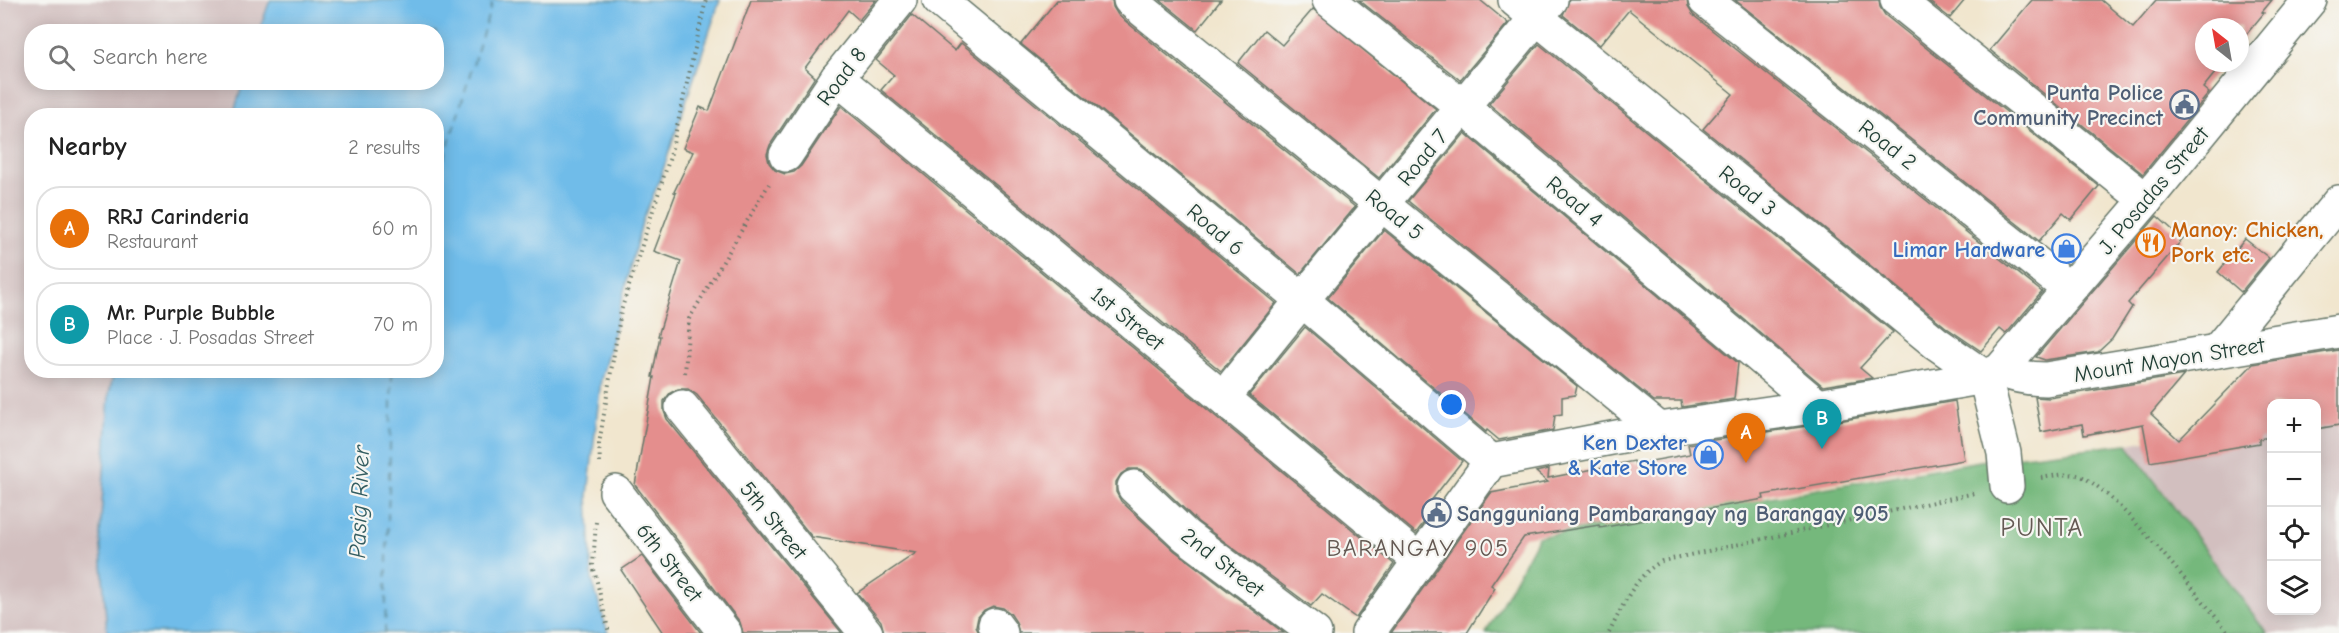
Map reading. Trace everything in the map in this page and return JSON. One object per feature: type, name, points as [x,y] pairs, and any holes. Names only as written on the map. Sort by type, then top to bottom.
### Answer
[{"type":"street","name":"Road 8","points":[[786,155],[837,78],[900,0]]},
{"type":"street","name":"Road 6","points":[[939,0],[1302,300],[1491,461]]},
{"type":"street","name":"Road 5","points":[[1130,0],[1659,429]]},
{"type":"street","name":"Road 4","points":[[1329,0],[1463,107],[1818,406]]},
{"type":"street","name":"Road 2","points":[[1705,0],[2069,289]]},
{"type":"street","points":[[1898,0],[2146,200]]},
{"type":"street","name":"J. Posadas Street","points":[[1993,373],[2146,200],[2310,0]]},
{"type":"street","name":"Road 7","points":[[1224,397],[1463,107],[1534,6]]},
{"type":"street","name":"Road 3","points":[[1534,6],[1936,343],[1993,373]]},
{"type":"street","name":"1st Street","points":[[837,78],[1419,560]]},
{"type":"street","points":[[2217,351],[2339,202]]},
{"type":"street","name":"Mount Mayon Street","points":[[1993,373],[2046,379],[2339,331]]},
{"type":"street","points":[[1368,633],[1491,461],[1659,429],[1818,406],[1993,373],[2007,486]]},
{"type":"street","name":"5th Street","points":[[682,407],[866,633]]},
{"type":"street","name":"2nd Street","points":[[1134,487],[1186,536],[1315,633]]},
{"type":"street","name":"6th Street","points":[[615,492],[725,633]]},
{"type":"path","points":[[615,492],[601,471],[599,444],[621,311],[670,157],[706,0]]},
{"type":"path","points":[[682,407],[689,319],[786,155]]},
{"type":"path","points":[[1609,633],[1638,580],[1662,561],[2058,474],[2079,475],[2112,498],[2144,532],[2229,633]]},
{"type":"path","points":[[597,518],[593,565],[609,633]]},
{"type":"shaded area","points":[[0,0],[270,0],[261,24],[24,24],[24,90],[241,90],[235,108],[24,108],[24,378],[112,378],[109,394],[100,535],[107,633],[0,633]]},
{"type":"shaded area","points":[[2339,408],[2339,633],[2267,633],[2127,444],[2267,421],[2267,615],[2321,615],[2321,411]]},
{"type":"green space","points":[[2127,444],[2267,633],[1486,633],[1538,537],[1980,461]]},
{"type":"water","name":"Pasig River","points":[[270,0],[720,0],[659,182],[643,219],[601,380],[588,495],[592,580],[608,633],[107,633],[100,535],[109,394],[112,378],[444,378],[444,108],[235,108],[241,90],[444,90],[444,24],[261,24]]},
{"type":"building","points":[[751,0],[876,0],[859,20],[848,10],[805,68],[815,77],[770,145],[767,154],[769,163],[775,170],[785,174],[794,172],[801,166],[841,106],[1394,564],[1356,618],[1322,594],[1311,606],[1198,522],[1147,473],[1139,469],[1129,469],[1121,474],[1116,482],[1116,492],[1121,501],[1175,551],[1284,633],[1019,633],[1010,613],[1003,608],[993,606],[984,610],[978,617],[976,627],[979,633],[884,633],[881,621],[857,593],[916,553],[812,537],[697,395],[688,389],[678,389],[670,393],[664,401],[667,419],[842,633],[743,633],[740,622],[635,485],[654,377],[652,377],[660,336],[658,336],[681,261],[654,251],[676,193],[674,192],[693,152],[683,148],[700,107],[709,111]]},
{"type":"building","points":[[1057,0],[1112,0],[1118,15],[1355,207],[1300,274],[1021,44]]},
{"type":"building","points":[[1160,0],[1221,0],[1197,30]]},
{"type":"building","points":[[1359,0],[1480,0],[1508,23],[1460,80]]},
{"type":"building","points":[[1569,0],[1687,0],[1693,15],[2042,292],[2006,334],[2000,329],[1981,351],[1947,328],[1703,129],[1733,94],[1629,10],[1600,45],[1563,15]]},
{"type":"building","points":[[1735,0],[1879,0],[1885,15],[2099,186],[2071,220],[2063,213],[2039,241]]},
{"type":"building","points":[[1927,0],[1965,0],[1950,18]]},
{"type":"building","points":[[2032,0],[2101,0],[2133,27],[2156,0],[2272,0],[2249,31],[2249,18],[2195,18],[2195,72],[2216,72],[2203,88],[2209,93],[2143,174],[1990,50]]},
{"type":"building","points":[[1313,9],[1436,109],[1379,178],[1238,63],[1264,30],[1282,45]]},
{"type":"building","points":[[912,15],[955,51],[961,43],[1276,303],[1221,371],[881,90],[894,75],[876,60]]},
{"type":"building","points":[[1539,44],[1893,332],[1860,368],[1872,378],[1823,386],[1489,104]]},
{"type":"building","points":[[1465,133],[1738,363],[1734,399],[1682,407],[1681,401],[1654,401],[1408,201]]},
{"type":"building","points":[[2157,216],[2183,239],[2128,303],[2132,307],[2112,339],[2098,352],[2045,360],[2036,357]]},
{"type":"building","points":[[1384,230],[1577,386],[1575,395],[1562,397],[1562,414],[1555,415],[1553,430],[1499,440],[1487,430],[1486,432],[1328,298]]},
{"type":"building","points":[[2245,239],[2269,258],[2241,292],[2218,272]]},
{"type":"building","points":[[1305,327],[1462,461],[1427,506],[1438,504],[1416,533],[1249,395]]},
{"type":"building","points":[[2339,350],[2339,425],[2321,428],[2321,399],[2267,399],[2267,438],[2259,439],[2259,443],[2150,462],[2143,424],[2084,435],[2082,424],[2041,432],[2035,397],[2049,398],[2184,375],[2151,414],[2179,440],[2253,364]]},
{"type":"building","points":[[1955,401],[1964,460],[1763,495],[1764,499],[1600,528],[1599,525],[1524,537],[1491,585],[1495,588],[1467,633],[1391,633],[1491,493],[1548,482],[1536,472],[1549,469],[1548,478],[1634,461],[1635,464],[1690,454],[1688,444]]},
{"type":"building","points":[[642,556],[701,633],[663,633],[621,570]]},
{"type":"ferry route","points":[[444,159],[493,0]]},
{"type":"ferry route","points":[[385,633],[392,378]]},
{"type":"place","name":"Punta Police Community Precinct","points":[[2184,105]]},
{"type":"place","name":"Manoy: Chicken, Pork etc.","points":[[2150,242]]},
{"type":"place","name":"Limar Hardware","points":[[2066,249]]},
{"type":"place","name":"Mr. Purple Bubble","points":[[1822,449]]},
{"type":"place","name":"Ken Dexter & Kate Store","points":[[1708,455]]},
{"type":"place","name":"RRJ Carinderia","points":[[1746,463]]},
{"type":"place","name":"Sangguniang Pambarangay ng Barangay 905","points":[[1436,513]]},
{"type":"district","name":"PUNTA","points":[[2042,527]]},
{"type":"district","name":"BARANGAY 905","points":[[1418,548]]}]
